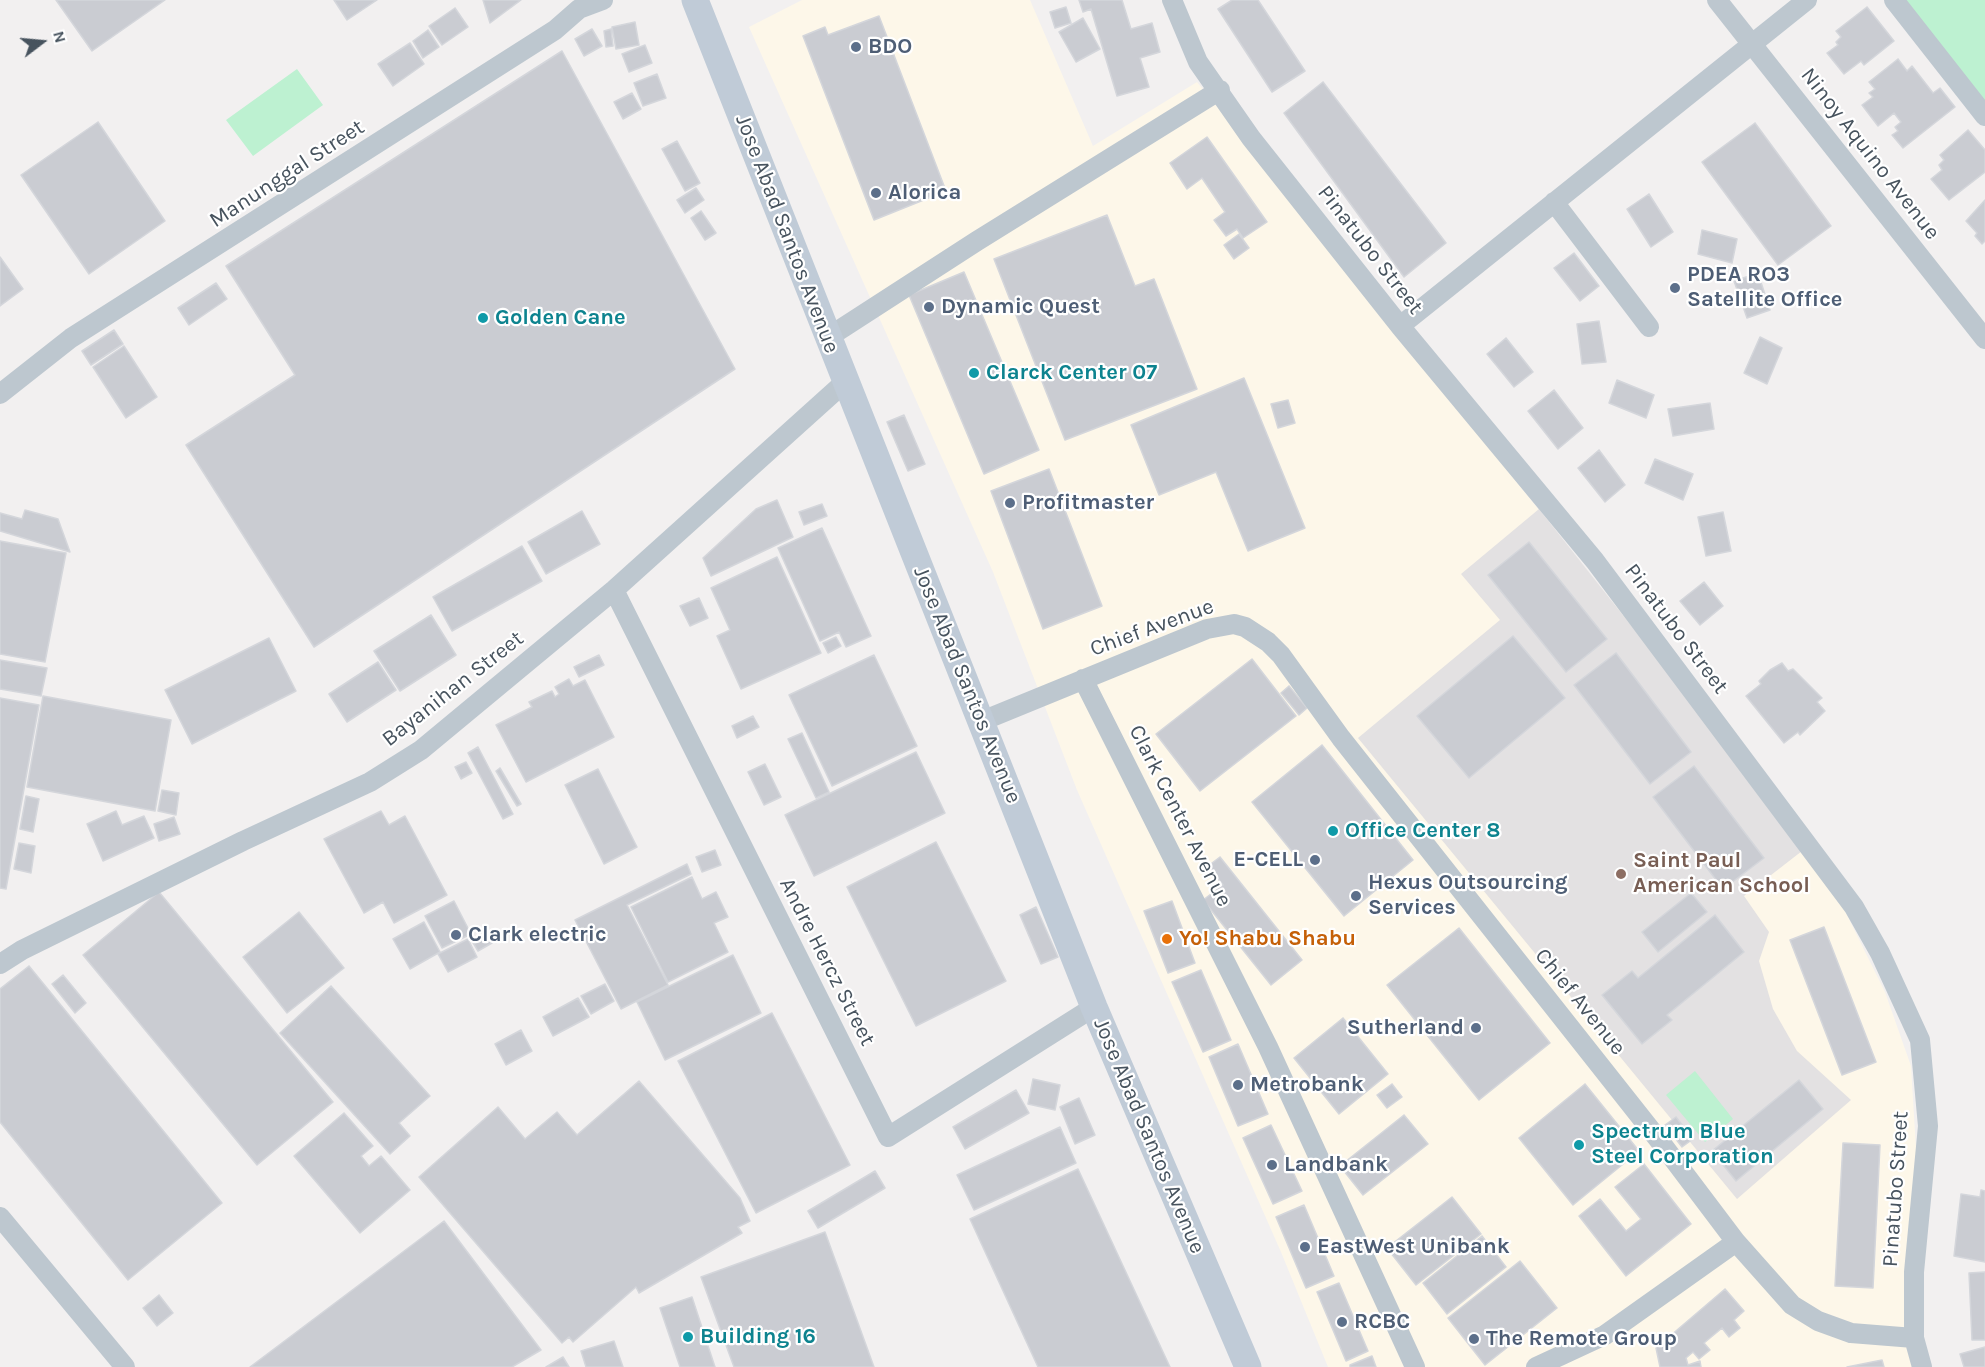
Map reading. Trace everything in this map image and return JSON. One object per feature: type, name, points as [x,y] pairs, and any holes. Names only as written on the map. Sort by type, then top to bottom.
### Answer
[{"type":"main road","name":"Jose Abad Santos Avenue","points":[[695,0],[827,338],[1095,1008],[1248,1367]]},
{"type":"street","name":"Manunggal Street","points":[[0,394],[71,338],[555,30],[579,9],[603,0]]},
{"type":"street","name":"Pinatubo Street","points":[[1173,0],[1198,62],[1220,90],[1251,138],[1400,326],[1595,561],[1854,907],[1880,953],[1920,1040],[1928,1126],[1914,1272],[1914,1338],[1922,1367]]},
{"type":"street","name":"Ninoy Aquino Avenue","points":[[1717,0],[1985,339]]},
{"type":"street","points":[[1400,326],[1807,0]]},
{"type":"street","points":[[1894,0],[1985,116]]},
{"type":"street","points":[[827,338],[977,241],[1220,90]]},
{"type":"street","points":[[1554,202],[1648,327]]},
{"type":"street","name":"Bayanihan Street","points":[[0,964],[22,950],[243,841],[370,782],[421,750],[614,590],[845,382]]},
{"type":"street","name":"Andre Hercz Street","points":[[614,590],[888,1137],[1095,1008]]},
{"type":"street","name":"Chief Avenue","points":[[982,721],[1207,629],[1234,624],[1245,627],[1268,642],[1281,655],[1341,738],[1442,867],[1662,1143],[1736,1242],[1792,1305],[1818,1321],[1851,1333],[1914,1338]]},
{"type":"street","name":"Clark Center Avenue","points":[[1083,679],[1268,1047],[1415,1367]]},
{"type":"street","points":[[0,1216],[125,1367]]},
{"type":"street","points":[[1536,1367],[1605,1335],[1736,1242]]},
{"type":"shaded area","points":[[802,0],[1030,0],[1093,146],[1197,82],[1225,116],[1641,638],[1842,905],[1885,992],[1911,1066],[1916,1149],[1920,1367],[1328,1367],[1281,1252],[1077,790],[993,572],[749,27]]},
{"type":"shaded area","name":"Saint Paul American School","points":[[1539,509],[1641,638],[1802,851],[1744,896],[1769,932],[1759,961],[1773,1009],[1797,1051],[1851,1100],[1737,1199],[1358,738],[1500,620],[1461,574]]},
{"type":"green space","points":[[1903,0],[1985,0],[1985,102]]},
{"type":"green space","points":[[297,69],[323,105],[253,156],[226,120]]},
{"type":"green space","points":[[1695,1071],[1733,1119],[1705,1142],[1666,1095]]},
{"type":"building","points":[[56,0],[165,0],[92,51]]},
{"type":"building","points":[[334,0],[377,0],[347,20]]},
{"type":"building","points":[[483,0],[521,0],[490,23]]},
{"type":"building","points":[[1079,0],[1122,0],[1131,29],[1152,23],[1160,52],[1140,58],[1149,87],[1117,96],[1091,9],[1083,12]]},
{"type":"building","points":[[1232,0],[1258,0],[1305,71],[1272,92],[1218,9]]},
{"type":"building","points":[[1066,7],[1071,23],[1055,28],[1050,12]]},
{"type":"building","points":[[1867,7],[1894,41],[1864,65],[1861,61],[1844,74],[1827,53],[1838,45],[1836,42],[1841,37],[1836,31]]},
{"type":"building","points":[[455,8],[468,27],[442,45],[429,26]]},
{"type":"building","points":[[879,16],[946,191],[874,220],[803,36],[825,27],[828,35]]},
{"type":"building","points":[[1083,18],[1100,49],[1076,62],[1059,32]]},
{"type":"building","points":[[635,22],[639,45],[616,49],[612,27]]},
{"type":"building","points":[[592,29],[602,46],[584,56],[575,39]]},
{"type":"building","points":[[611,29],[613,46],[606,47],[604,31]]},
{"type":"building","points":[[428,30],[439,47],[423,58],[413,41]]},
{"type":"building","points":[[410,43],[424,64],[393,86],[378,64]]},
{"type":"building","points":[[645,45],[652,63],[629,72],[622,54]]},
{"type":"building","name":"Golden Cane","points":[[562,51],[735,369],[314,647],[186,445],[295,375],[226,266]]},
{"type":"building","points":[[1898,59],[1907,71],[1912,66],[1933,93],[1940,88],[1955,107],[1903,148],[1892,135],[1898,131],[1895,127],[1901,122],[1894,113],[1878,126],[1862,105],[1873,97],[1869,93],[1875,89],[1869,82]]},
{"type":"building","points":[[657,74],[666,98],[643,106],[634,83]]},
{"type":"building","points":[[1323,82],[1446,243],[1404,277],[1284,113]]},
{"type":"building","points":[[632,93],[641,109],[623,119],[614,102]]},
{"type":"building","points":[[98,122],[165,221],[89,274],[21,175]]},
{"type":"building","points":[[1755,123],[1831,226],[1778,265],[1702,162]]},
{"type":"building","points":[[1968,130],[1985,150],[1985,172],[1949,200],[1931,179],[1942,170],[1939,165],[1944,160],[1940,155]]},
{"type":"building","points":[[1207,137],[1267,222],[1243,238],[1237,229],[1226,236],[1214,220],[1225,212],[1202,178],[1187,189],[1170,163]]},
{"type":"building","points":[[677,141],[700,183],[685,191],[662,149]]},
{"type":"building","points":[[696,188],[704,200],[685,213],[677,200]]},
{"type":"building","points":[[1649,194],[1673,232],[1651,247],[1627,209]]},
{"type":"building","points":[[1985,200],[1985,241],[1982,244],[1975,236],[1977,233],[1966,221]]},
{"type":"building","points":[[701,211],[716,233],[705,240],[691,218]]},
{"type":"building","points":[[1107,215],[1135,286],[1154,279],[1197,389],[1065,440],[994,259]]},
{"type":"building","points":[[1702,230],[1737,239],[1732,263],[1698,254]]},
{"type":"building","points":[[1239,234],[1249,248],[1234,259],[1224,245]]},
{"type":"building","points":[[1574,253],[1599,286],[1580,301],[1554,268]]},
{"type":"building","points":[[0,257],[23,289],[0,306]]},
{"type":"building","name":"Clarck Center 07","points":[[964,272],[1039,450],[984,474],[909,295]]},
{"type":"building","points":[[1758,273],[1770,310],[1747,318],[1734,281]]},
{"type":"building","points":[[216,283],[227,299],[189,325],[178,308]]},
{"type":"building","points":[[1599,321],[1606,362],[1582,364],[1577,324]]},
{"type":"building","points":[[114,330],[123,344],[91,365],[82,351]]},
{"type":"building","points":[[1760,337],[1782,348],[1767,384],[1744,373]]},
{"type":"building","points":[[1506,338],[1533,372],[1514,387],[1487,354]]},
{"type":"building","points":[[124,346],[157,397],[126,418],[93,367]]},
{"type":"building","points":[[1244,378],[1305,528],[1248,551],[1216,472],[1159,495],[1131,425]]},
{"type":"building","points":[[1617,380],[1654,395],[1646,418],[1609,403]]},
{"type":"building","points":[[1554,390],[1583,428],[1558,449],[1528,411]]},
{"type":"building","points":[[1288,400],[1295,423],[1278,428],[1271,404]]},
{"type":"building","points":[[1710,403],[1714,429],[1673,436],[1668,409]]},
{"type":"building","points":[[904,415],[925,464],[908,471],[887,422]]},
{"type":"building","points":[[1599,450],[1625,485],[1605,502],[1578,468]]},
{"type":"building","points":[[1655,459],[1693,474],[1683,500],[1645,483]]},
{"type":"building","points":[[1049,469],[1102,606],[1043,629],[991,491]]},
{"type":"building","points":[[777,500],[793,537],[711,576],[703,558],[756,509]]},
{"type":"building","points":[[822,504],[827,516],[804,525],[799,512]]},
{"type":"building","points":[[25,510],[58,519],[70,552],[0,531],[0,513],[22,519]]},
{"type":"building","points":[[582,511],[600,544],[546,574],[528,542]]},
{"type":"building","points":[[1723,512],[1731,551],[1706,556],[1698,517]]},
{"type":"building","points":[[822,528],[871,636],[846,647],[839,632],[820,641],[778,548]]},
{"type":"building","points":[[0,541],[66,553],[45,662],[0,654]]},
{"type":"building","points":[[1529,542],[1607,639],[1566,672],[1488,575]]},
{"type":"building","points":[[522,546],[542,581],[452,631],[433,597]]},
{"type":"building","points":[[777,557],[821,653],[741,689],[717,636],[730,630],[711,588]]},
{"type":"building","points":[[1704,582],[1723,606],[1700,625],[1680,601]]},
{"type":"building","points":[[699,598],[708,618],[690,626],[680,606]]},
{"type":"building","points":[[431,615],[456,655],[400,691],[374,651]]},
{"type":"building","points":[[1513,636],[1565,698],[1469,778],[1417,716]]},
{"type":"building","points":[[836,637],[841,646],[828,653],[823,643]]},
{"type":"building","points":[[269,638],[296,691],[192,744],[165,690]]},
{"type":"building","points":[[1616,653],[1691,752],[1650,784],[1574,685]]},
{"type":"building","points":[[599,655],[604,665],[579,677],[574,667]]},
{"type":"building","points":[[874,655],[917,746],[832,786],[789,695]]},
{"type":"building","points":[[1252,659],[1296,716],[1200,791],[1156,734]]},
{"type":"building","points":[[0,660],[47,668],[41,696],[0,689]]},
{"type":"building","points":[[378,662],[396,690],[347,722],[329,694]]},
{"type":"building","points":[[1782,663],[1788,671],[1793,669],[1822,698],[1817,702],[1825,711],[1800,735],[1798,732],[1784,743],[1746,696],[1761,684],[1759,681],[1770,670]]},
{"type":"building","points":[[569,679],[573,686],[585,680],[614,737],[526,782],[496,725],[532,707],[529,702],[552,691],[555,697],[559,694],[555,687]]},
{"type":"building","points":[[1289,686],[1307,708],[1299,715],[1281,693]]},
{"type":"building","points":[[43,696],[171,720],[155,811],[27,787]]},
{"type":"building","points":[[0,698],[39,705],[6,889],[0,888]]},
{"type":"building","points":[[753,716],[759,727],[737,738],[732,726]]},
{"type":"building","points":[[802,733],[829,792],[816,798],[788,739]]},
{"type":"building","name":"Office Center 8","points":[[1322,745],[1413,860],[1344,916],[1252,802]]},
{"type":"building","points":[[478,747],[513,814],[503,819],[468,753]]},
{"type":"building","points":[[916,752],[945,813],[814,876],[785,815]]},
{"type":"building","points":[[466,762],[472,773],[461,779],[455,767]]},
{"type":"building","points":[[765,764],[781,797],[764,805],[748,772]]},
{"type":"building","points":[[1694,766],[1764,858],[1723,889],[1653,797]]},
{"type":"building","points":[[500,768],[521,804],[517,806],[496,771]]},
{"type":"building","points":[[598,769],[637,847],[604,864],[565,785]]},
{"type":"building","points":[[162,790],[179,793],[176,815],[158,811]]},
{"type":"building","points":[[26,796],[39,799],[33,832],[20,829]]},
{"type":"building","points":[[116,811],[122,825],[144,816],[154,838],[103,861],[87,824]]},
{"type":"building","points":[[381,811],[389,825],[405,816],[447,895],[394,923],[383,902],[364,913],[324,839]]},
{"type":"building","points":[[174,817],[180,834],[159,841],[154,824]]},
{"type":"building","points":[[936,842],[1006,981],[916,1026],[847,887]]},
{"type":"building","points":[[19,843],[35,846],[31,873],[14,869]]},
{"type":"building","points":[[715,850],[721,865],[702,872],[696,857]]},
{"type":"building","points":[[1220,857],[1302,960],[1271,985],[1203,900],[1223,885],[1208,866]]},
{"type":"building","points":[[687,864],[691,874],[627,905],[668,985],[621,1009],[575,920]]},
{"type":"building","points":[[692,877],[702,899],[716,892],[728,917],[714,923],[728,952],[668,982],[631,907]]},
{"type":"building","points":[[159,892],[333,1102],[257,1165],[83,955]]},
{"type":"building","points":[[1691,893],[1707,912],[1658,952],[1642,932]]},
{"type":"building","points":[[454,901],[471,934],[442,948],[425,916]]},
{"type":"building","points":[[1172,901],[1195,963],[1168,973],[1144,911]]},
{"type":"building","points":[[1036,907],[1058,957],[1041,964],[1020,915]]},
{"type":"building","points":[[299,912],[344,968],[287,1013],[243,957]]},
{"type":"building","points":[[1715,915],[1744,952],[1667,1015],[1672,1020],[1642,1044],[1602,995],[1632,971],[1638,978]]},
{"type":"building","points":[[424,922],[440,952],[410,969],[393,939]]},
{"type":"building","points":[[1824,927],[1876,1062],[1842,1075],[1790,940]]},
{"type":"building","points":[[1459,928],[1550,1043],[1479,1100],[1387,985]]},
{"type":"building","points":[[487,933],[492,943],[478,951],[472,941]]},
{"type":"building","points":[[468,939],[477,957],[448,972],[438,954]]},
{"type":"building","points":[[733,955],[761,1013],[665,1060],[637,1002]]},
{"type":"building","points":[[29,966],[222,1203],[128,1280],[0,1122],[0,989]]},
{"type":"building","points":[[1201,970],[1231,1040],[1203,1052],[1172,982]]},
{"type":"building","points":[[63,975],[86,1003],[75,1013],[52,984]]},
{"type":"building","points":[[605,984],[614,1001],[591,1014],[581,996]]},
{"type":"building","points":[[331,986],[430,1096],[399,1123],[410,1136],[390,1154],[280,1033]]},
{"type":"building","points":[[578,998],[589,1017],[553,1036],[543,1017]]},
{"type":"building","points":[[772,1013],[850,1165],[756,1213],[678,1061]]},
{"type":"building","points":[[1343,1018],[1388,1074],[1339,1114],[1294,1058]]},
{"type":"building","points":[[521,1030],[532,1051],[506,1065],[495,1044]]},
{"type":"building","name":"Metrobank","points":[[1238,1044],[1268,1114],[1238,1126],[1209,1057]]},
{"type":"building","points":[[1033,1079],[1060,1085],[1055,1110],[1028,1104]]},
{"type":"building","points":[[1799,1080],[1823,1109],[1736,1181],[1712,1151]]},
{"type":"building","points":[[639,1081],[740,1198],[750,1221],[738,1227],[742,1233],[639,1293],[636,1287],[573,1342],[569,1337],[562,1343],[419,1177],[498,1107],[525,1139],[557,1112],[577,1135]]},
{"type":"building","points":[[1392,1084],[1402,1097],[1387,1108],[1377,1095]]},
{"type":"building","name":"Spectrum Blue Steel Corporation","points":[[1585,1084],[1639,1151],[1573,1205],[1519,1138]]},
{"type":"building","points":[[1016,1090],[1029,1113],[965,1149],[953,1127]]},
{"type":"building","points":[[1079,1098],[1095,1135],[1075,1144],[1060,1107]]},
{"type":"building","points":[[344,1113],[373,1146],[361,1156],[369,1166],[381,1156],[410,1190],[360,1233],[294,1156]]},
{"type":"building","points":[[1404,1115],[1428,1144],[1363,1195],[1340,1166]]},
{"type":"building","points":[[1676,1117],[1693,1139],[1682,1147],[1665,1125]]},
{"type":"building","name":"Landbank","points":[[1271,1125],[1302,1191],[1273,1204],[1243,1138]]},
{"type":"building","points":[[1060,1127],[1076,1163],[974,1210],[957,1175]]},
{"type":"building","points":[[1843,1143],[1880,1145],[1873,1288],[1835,1286]]},
{"type":"building","points":[[1644,1164],[1691,1224],[1626,1276],[1579,1216],[1600,1199],[1626,1231],[1641,1219],[1615,1187]]},
{"type":"building","points":[[1078,1169],[1170,1367],[1038,1367],[970,1219]]},
{"type":"building","points":[[875,1171],[885,1188],[818,1228],[808,1211]]},
{"type":"building","points":[[1981,1190],[1985,1191],[1985,1262],[1954,1256],[1961,1194],[1980,1197]]},
{"type":"building","points":[[1452,1197],[1481,1234],[1416,1285],[1387,1248]]},
{"type":"building","name":"EastWest Unibank","points":[[1304,1205],[1334,1276],[1306,1288],[1276,1217]]},
{"type":"building","points":[[444,1221],[541,1350],[512,1367],[250,1367]]},
{"type":"building","points":[[825,1232],[874,1367],[734,1367],[701,1277]]},
{"type":"building","points":[[1482,1236],[1506,1267],[1447,1314],[1423,1283]]},
{"type":"building","points":[[1520,1261],[1557,1308],[1485,1365],[1448,1318]]},
{"type":"building","points":[[1985,1272],[1985,1340],[1972,1340],[1969,1273]]},
{"type":"building","name":"RCBC","points":[[1339,1283],[1368,1351],[1346,1361],[1317,1292]]},
{"type":"building","points":[[1725,1289],[1744,1311],[1734,1320],[1740,1328],[1729,1337],[1722,1328],[1704,1343],[1710,1350],[1699,1359],[1693,1352],[1686,1358],[1688,1365],[1700,1361],[1701,1367],[1660,1367],[1656,1348]]},
{"type":"building","points":[[159,1295],[173,1313],[157,1326],[143,1308]]},
{"type":"building","name":"Building 16","points":[[692,1297],[715,1367],[680,1367],[660,1308]]},
{"type":"building","points":[[614,1341],[623,1367],[586,1367],[581,1351]]},
{"type":"building","points":[[1985,1347],[1985,1367],[1964,1367],[1960,1354]]},
{"type":"building","points":[[1372,1356],[1376,1367],[1350,1367],[1350,1365]]},
{"type":"building","points":[[563,1357],[569,1367],[546,1367]]},
{"type":"building","points":[[1882,1360],[1884,1367],[1847,1367]]},
{"type":"place","name":"BDO","points":[[856,47]]},
{"type":"place","name":"Alorica","points":[[876,193]]},
{"type":"place","name":"PDEA RO3 Satellite Office","points":[[1675,288]]},
{"type":"place","name":"Dynamic Quest","points":[[929,307]]},
{"type":"place","name":"Golden Cane","points":[[483,318]]},
{"type":"place","name":"Clarck Center 07","points":[[974,373]]},
{"type":"place","name":"Profitmaster","points":[[1010,503]]},
{"type":"place","name":"Office Center 8","points":[[1333,831]]},
{"type":"place","name":"E-CELL","points":[[1315,860]]},
{"type":"place","name":"Saint Paul American School","points":[[1621,874]]},
{"type":"place","name":"Hexus Outsourcing Services","points":[[1356,896]]},
{"type":"place","name":"Clark electric","points":[[456,935]]},
{"type":"place","name":"Yo! Shabu Shabu","points":[[1167,939]]},
{"type":"place","name":"Sutherland","points":[[1476,1028]]},
{"type":"place","name":"Metrobank","points":[[1238,1085]]},
{"type":"place","name":"Spectrum Blue Steel Corporation","points":[[1579,1145]]},
{"type":"place","name":"Landbank","points":[[1272,1165]]},
{"type":"place","name":"EastWest Unibank","points":[[1305,1247]]},
{"type":"place","name":"RCBC","points":[[1342,1322]]},
{"type":"place","name":"Building 16","points":[[688,1337]]},
{"type":"place","name":"The Remote Group","points":[[1474,1339]]}]
